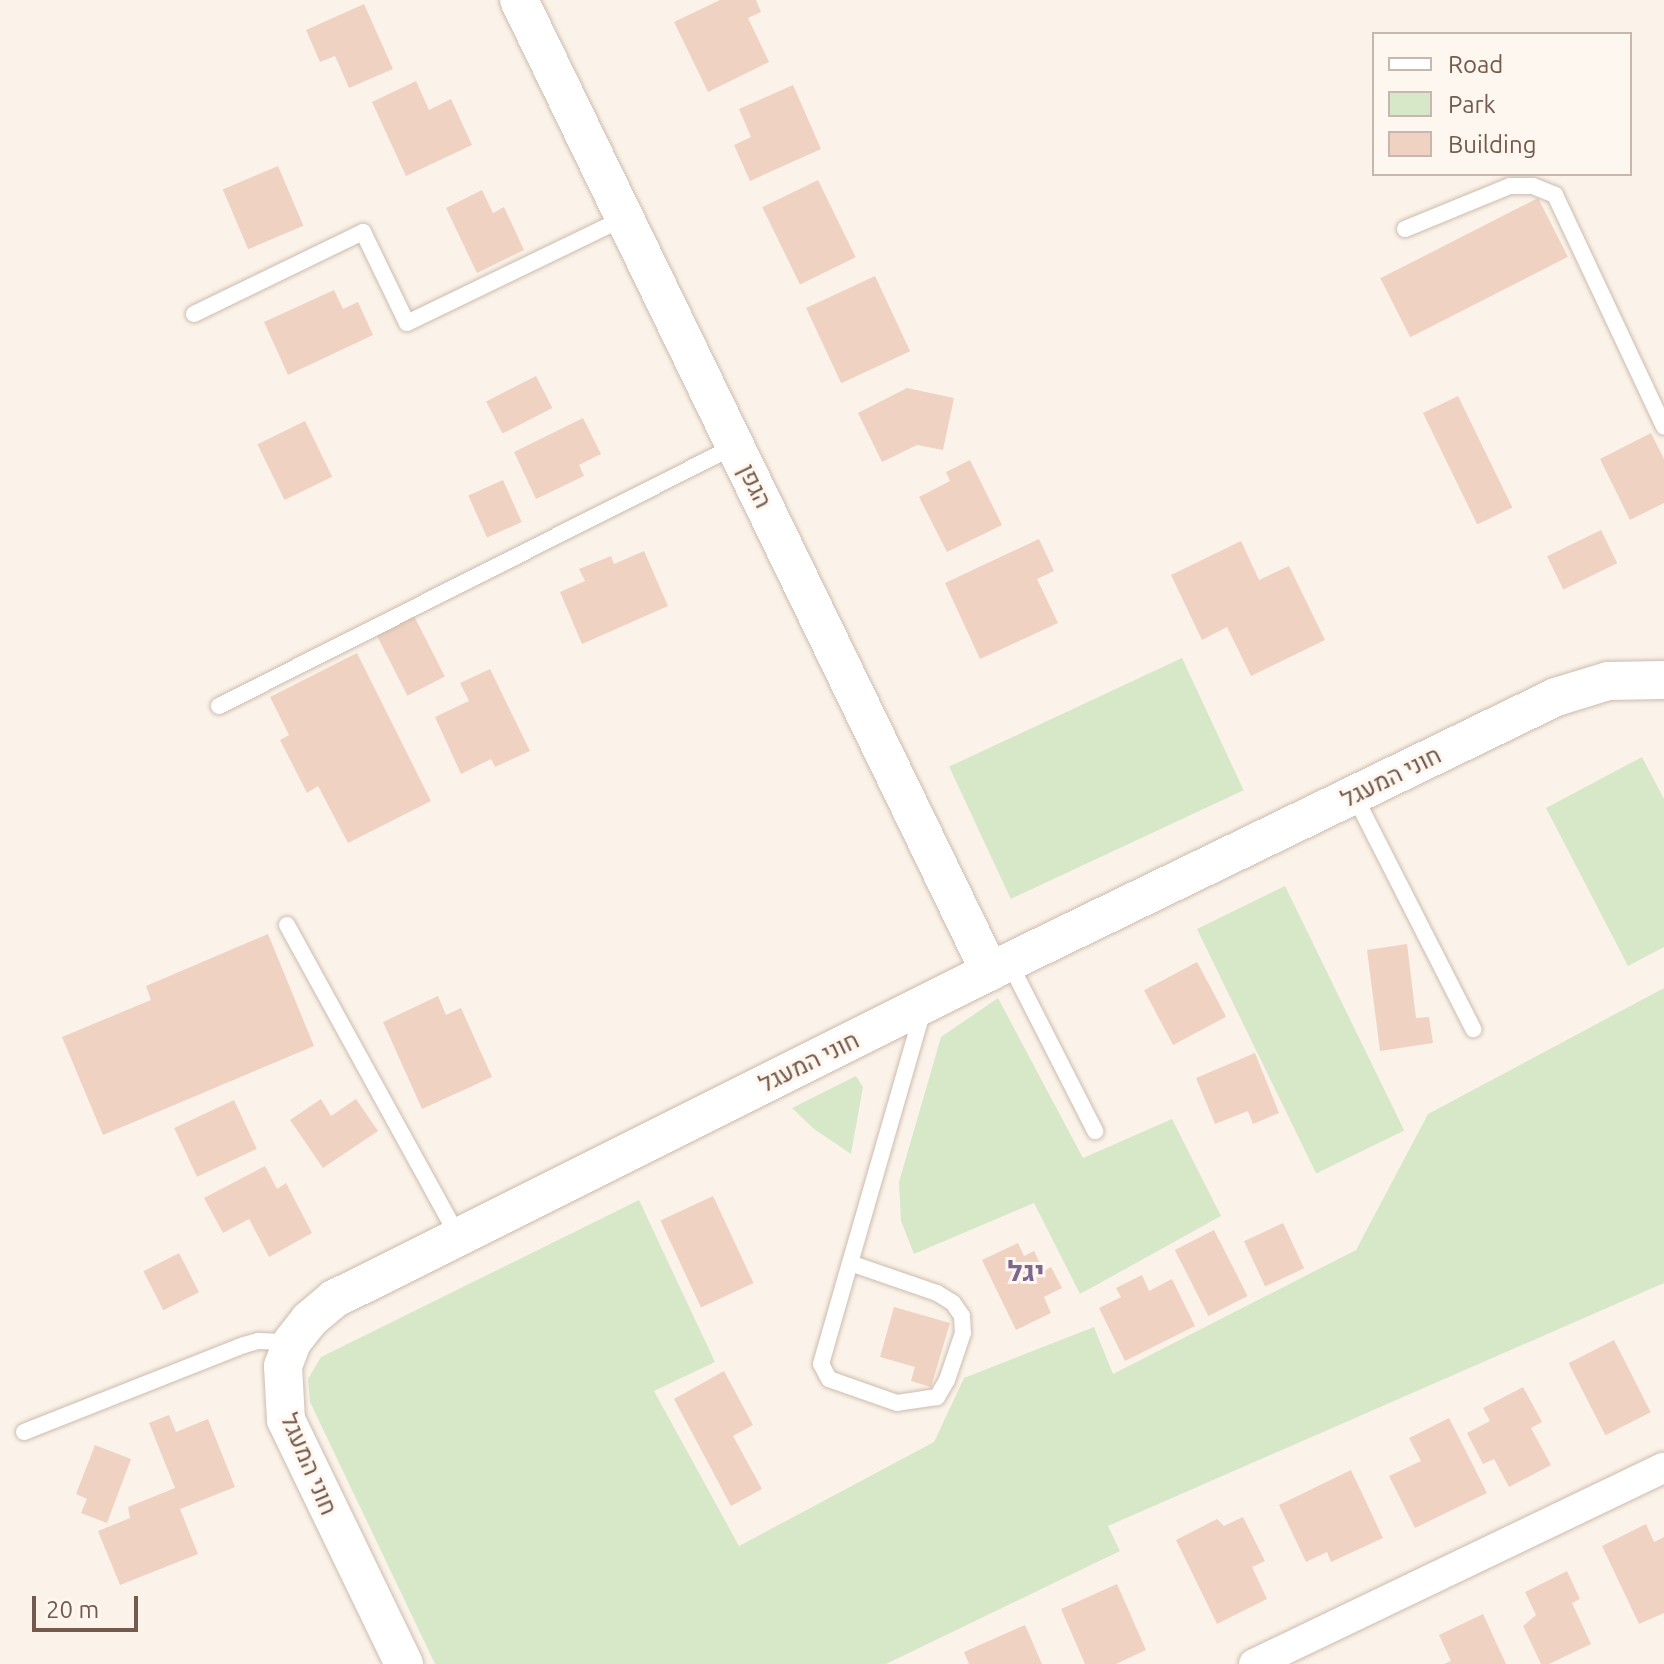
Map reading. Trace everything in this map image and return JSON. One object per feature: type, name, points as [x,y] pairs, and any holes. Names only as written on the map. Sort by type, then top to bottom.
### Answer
[{"type":"street","name":"הגפן","points":[[519,0],[735,446],[1000,967]]},
{"type":"street","name":"חוני המעגל","points":[[404,1664],[286,1420],[283,1366],[292,1342],[309,1320],[334,1299],[1000,967],[1556,697],[1608,681],[1664,680]]},
{"type":"street","points":[[1254,1664],[1664,1468]]},
{"type":"lane","points":[[1405,229],[1510,186],[1533,186],[1555,195],[1664,427]]},
{"type":"lane","points":[[194,314],[363,232],[407,323],[625,217]]},
{"type":"lane","points":[[219,706],[735,446]]},
{"type":"lane","points":[[1354,795],[1473,1029]]},
{"type":"lane","points":[[287,925],[458,1236]]},
{"type":"lane","points":[[1000,967],[1095,1131]]},
{"type":"lane","points":[[850,1263],[937,1293],[953,1303],[962,1316],[963,1333],[947,1380],[937,1397],[897,1403],[829,1379],[821,1364],[924,1005]]},
{"type":"lane","points":[[24,1432],[244,1345],[292,1342]]},
{"type":"green space","points":[[1182,658],[1244,790],[1011,899],[949,767]]},
{"type":"green space","points":[[1642,757],[1664,799],[1664,947],[1628,966],[1546,808]]},
{"type":"green space","points":[[1285,886],[1404,1130],[1316,1173],[1197,929]]},
{"type":"green space","points":[[1664,988],[1664,1283],[1108,1526],[1120,1551],[886,1664],[435,1664],[310,1402],[308,1379],[321,1357],[639,1200],[715,1362],[654,1391],[739,1546],[934,1442],[964,1378],[1094,1327],[1113,1374],[1356,1250],[1428,1114]]},
{"type":"green space","points":[[998,998],[1083,1158],[1172,1119],[1221,1216],[1080,1294],[1034,1203],[914,1254],[901,1221],[899,1182],[941,1037]]},
{"type":"green space","points":[[856,1076],[863,1087],[851,1154],[814,1129],[792,1108]]},
{"type":"building","points":[[720,0],[756,0],[761,12],[748,18],[769,62],[708,92],[674,22]]},
{"type":"building","points":[[364,4],[393,69],[349,88],[335,56],[320,62],[306,30]]},
{"type":"building","points":[[416,81],[429,110],[451,99],[472,145],[406,176],[372,102]]},
{"type":"building","points":[[793,85],[821,149],[750,181],[734,145],[751,137],[739,109]]},
{"type":"building","points":[[278,166],[303,226],[248,249],[223,189]]},
{"type":"building","points":[[818,180],[856,257],[800,284],[762,207]]},
{"type":"building","points":[[482,190],[493,213],[504,207],[524,250],[477,273],[446,208]]},
{"type":"building","points":[[1538,198],[1568,257],[1410,337],[1380,278]]},
{"type":"building","points":[[875,276],[910,351],[841,383],[806,308]]},
{"type":"building","points":[[334,290],[343,309],[358,302],[373,335],[288,375],[264,322]]},
{"type":"building","points":[[536,376],[552,408],[502,433],[486,401]]},
{"type":"building","points":[[907,388],[954,398],[943,450],[917,445],[882,462],[858,413]]},
{"type":"building","points":[[1458,396],[1512,507],[1477,525],[1423,413]]},
{"type":"building","points":[[583,418],[601,454],[579,465],[584,476],[536,499],[514,452]]},
{"type":"building","points":[[305,421],[332,477],[285,500],[257,444]]},
{"type":"building","points":[[1651,433],[1664,459],[1664,503],[1630,520],[1600,459]]},
{"type":"building","points":[[970,460],[1002,525],[947,552],[919,497],[950,481],[946,472]]},
{"type":"building","points":[[503,480],[522,522],[487,537],[468,495]]},
{"type":"building","points":[[1601,530],[1617,563],[1563,590],[1547,556]]},
{"type":"building","points":[[1039,539],[1054,571],[1037,579],[1058,623],[980,659],[945,583]]},
{"type":"building","points":[[1241,541],[1259,580],[1289,566],[1325,640],[1251,676],[1227,627],[1202,640],[1171,575]]},
{"type":"building","points":[[644,551],[668,606],[582,644],[560,592],[585,581],[579,569],[611,556],[614,564]]},
{"type":"building","points":[[414,616],[445,677],[407,696],[377,635]]},
{"type":"building","points":[[357,653],[431,801],[348,843],[318,786],[307,793],[280,740],[289,735],[270,697]]},
{"type":"building","points":[[490,669],[530,751],[495,767],[491,759],[461,774],[435,717],[469,701],[460,683]]},
{"type":"building","points":[[268,934],[314,1046],[103,1135],[62,1037],[151,1000],[146,986]]},
{"type":"building","points":[[1407,944],[1416,1018],[1429,1017],[1433,1043],[1380,1051],[1367,950]]},
{"type":"building","points":[[1197,962],[1226,1017],[1173,1045],[1144,990]]},
{"type":"building","points":[[438,996],[446,1015],[461,1008],[492,1077],[422,1109],[383,1022]]},
{"type":"building","points":[[1255,1053],[1279,1113],[1253,1124],[1248,1111],[1215,1124],[1196,1078]]},
{"type":"building","points":[[321,1099],[331,1116],[356,1099],[378,1131],[323,1168],[290,1120]]},
{"type":"building","points":[[234,1100],[257,1149],[197,1177],[174,1128]]},
{"type":"building","points":[[265,1166],[277,1189],[286,1183],[312,1233],[269,1257],[249,1219],[223,1233],[204,1198]]},
{"type":"building","points":[[713,1196],[754,1283],[701,1308],[660,1221]]},
{"type":"building","points":[[1283,1223],[1304,1268],[1265,1286],[1244,1241]]},
{"type":"building","points":[[1214,1230],[1248,1296],[1208,1316],[1175,1250]]},
{"type":"building","points":[[1018,1243],[1024,1256],[1034,1251],[1044,1271],[1051,1267],[1062,1288],[1044,1297],[1051,1313],[1016,1330],[982,1260]]},
{"type":"building","points":[[179,1253],[199,1292],[163,1310],[143,1271]]},
{"type":"building","points":[[1142,1275],[1149,1291],[1172,1279],[1195,1326],[1125,1361],[1099,1308],[1121,1297],[1116,1288]]},
{"type":"building","points":[[894,1307],[950,1323],[931,1387],[911,1381],[915,1367],[880,1357]]},
{"type":"building","points":[[1614,1340],[1651,1412],[1605,1435],[1569,1363]]},
{"type":"building","points":[[724,1371],[753,1425],[733,1436],[762,1489],[731,1506],[674,1399]]},
{"type":"building","points":[[1523,1387],[1542,1422],[1531,1428],[1551,1465],[1509,1487],[1494,1459],[1483,1464],[1467,1433],[1490,1421],[1483,1408]]},
{"type":"building","points":[[169,1415],[176,1432],[208,1419],[235,1487],[180,1509],[198,1554],[120,1585],[98,1531],[130,1518],[128,1507],[175,1488],[149,1423]]},
{"type":"building","points":[[1449,1418],[1487,1493],[1415,1528],[1389,1476],[1421,1461],[1409,1438]]},
{"type":"building","points":[[95,1445],[131,1459],[107,1523],[81,1513],[87,1499],[76,1494]]},
{"type":"building","points":[[1351,1470],[1383,1538],[1331,1562],[1327,1552],[1306,1562],[1279,1505]]},
{"type":"building","points":[[1243,1517],[1265,1561],[1252,1567],[1267,1599],[1217,1624],[1176,1540],[1217,1519],[1224,1526]]},
{"type":"building","points":[[1646,1524],[1654,1542],[1664,1537],[1664,1613],[1639,1624],[1602,1546]]},
{"type":"building","points":[[1567,1571],[1580,1599],[1572,1603],[1591,1644],[1549,1664],[1541,1664],[1523,1626],[1536,1615],[1525,1592]]},
{"type":"building","points":[[1117,1584],[1146,1650],[1116,1664],[1085,1664],[1061,1609]]},
{"type":"building","points":[[1483,1614],[1506,1664],[1444,1664],[1451,1661],[1439,1635]]},
{"type":"building","points":[[1025,1625],[1042,1664],[969,1664],[964,1652]]},
{"type":"district","name":"יגל","points":[[1026,1271]]}]
